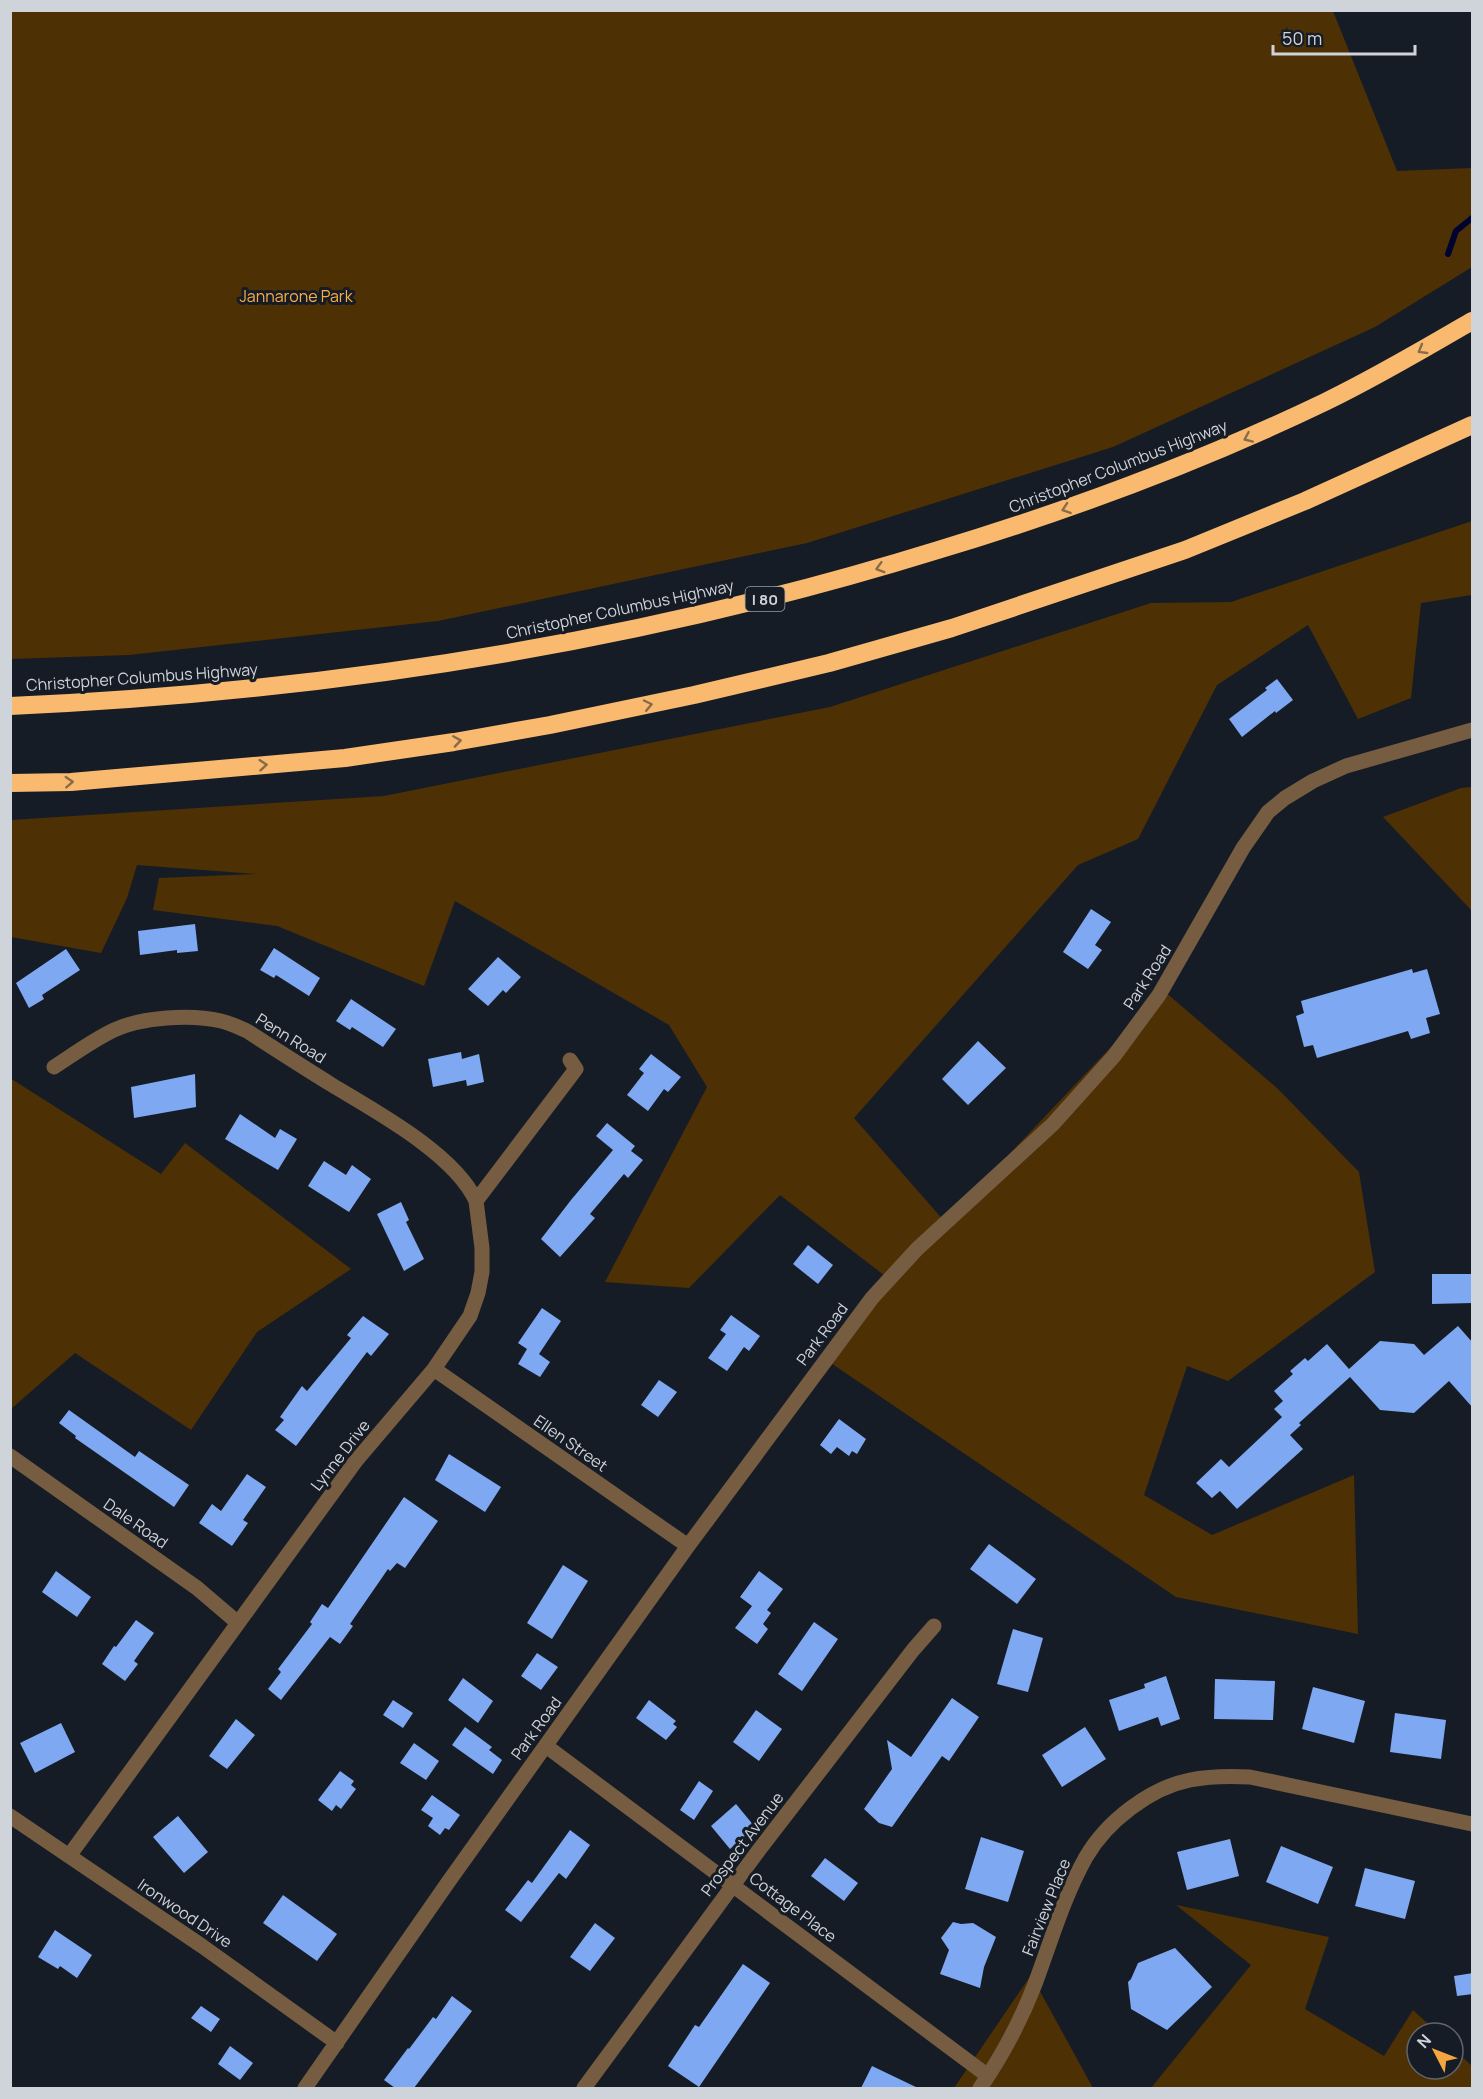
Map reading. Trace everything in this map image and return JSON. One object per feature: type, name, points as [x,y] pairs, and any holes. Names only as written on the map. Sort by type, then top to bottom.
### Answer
[{"type":"highway","name":"Christopher Columbus Highway","points":[[10,706],[78,703],[258,688],[397,671],[580,640],[799,591],[1016,526],[1167,472],[1326,401],[1396,365],[1473,321]]},
{"type":"highway","points":[[10,783],[71,782],[345,758],[550,725],[694,695],[829,663],[952,628],[1185,550],[1315,497],[1473,425]]},
{"type":"street","name":"Park Road","points":[[305,2088],[688,1546],[872,1298],[917,1249],[1053,1124],[1114,1056],[1159,995],[1243,848],[1268,812],[1285,798],[1313,781],[1346,766],[1473,730]]},
{"type":"street","name":"Penn Road","points":[[54,1067],[116,1030],[137,1023],[171,1018],[223,1021],[247,1030],[408,1132],[470,1187],[476,1201]]},
{"type":"street","points":[[476,1201],[576,1069],[570,1060]]},
{"type":"street","name":"Lynne Drive","points":[[69,1856],[355,1462],[434,1369],[470,1316],[482,1272],[482,1248],[476,1201]]},
{"type":"street","name":"Ellen Street","points":[[434,1369],[688,1546]]},
{"type":"street","name":"Dale Road","points":[[10,1456],[197,1588],[238,1623]]},
{"type":"street","name":"Prospect Avenue","points":[[584,2088],[733,1885],[906,1659],[934,1626]]},
{"type":"street","name":"Cottage Place","points":[[546,1746],[733,1885],[984,2082]]},
{"type":"street","name":"Fairview Place","points":[[984,2082],[999,2060],[1034,1986],[1066,1898],[1087,1855],[1106,1831],[1149,1796],[1189,1780],[1219,1776],[1250,1777],[1273,1780],[1473,1824]]},
{"type":"street","name":"Ironwood Drive","points":[[10,1816],[202,1946],[337,2043]]},
{"type":"green space","name":"Jannarone Park","points":[[10,11],[1333,11],[1397,171],[1472,168],[1472,267],[1375,327],[1113,447],[807,543],[438,621],[129,655],[11,659]]},
{"type":"green space","points":[[1472,521],[1472,595],[1421,603],[1411,698],[1358,719],[1308,625],[1217,685],[1138,839],[1078,865],[854,1118],[945,1222],[1164,991],[1277,1088],[1359,1172],[1375,1272],[1228,1381],[1187,1366],[1144,1495],[1212,1535],[1354,1475],[1358,1634],[1176,1597],[822,1357],[889,1279],[780,1195],[689,1288],[605,1282],[707,1087],[669,1025],[455,901],[424,986],[277,926],[153,910],[159,878],[257,874],[137,865],[127,898],[101,953],[11,937],[11,820],[384,796],[830,707],[1151,603],[1231,602]]},
{"type":"green space","points":[[1472,787],[1472,911],[1383,817],[1461,788]]},
{"type":"green space","points":[[10,1078],[161,1174],[185,1143],[351,1269],[257,1332],[191,1430],[75,1353],[11,1409]]},
{"type":"green space","points":[[1176,1905],[1329,1937],[1305,2009],[1384,2056],[1405,2023],[1405,2081],[1465,2081],[1465,2059],[1472,2066],[1472,2088],[1151,2088],[1251,1965]]},
{"type":"green space","points":[[1031,1975],[1093,2088],[954,2088]]},
{"type":"green space","points":[[1413,2010],[1425,2021],[1406,2021]]},
{"type":"building","points":[[1277,679],[1293,700],[1242,737],[1229,719],[1267,690],[1265,688]]},
{"type":"building","points":[[1091,909],[1111,922],[1095,945],[1102,950],[1088,969],[1063,952]]},
{"type":"building","points":[[195,924],[198,951],[177,953],[177,950],[140,955],[138,931]]},
{"type":"building","points":[[274,948],[320,978],[309,996],[276,975],[274,978],[260,970]]},
{"type":"building","points":[[66,949],[80,970],[42,995],[44,999],[29,1008],[16,983]]},
{"type":"building","points":[[498,957],[521,977],[506,993],[503,990],[488,1006],[468,989]]},
{"type":"building","points":[[1412,969],[1413,973],[1427,969],[1440,1014],[1426,1018],[1430,1033],[1411,1039],[1408,1031],[1317,1058],[1313,1045],[1304,1047],[1296,1016],[1304,1013],[1301,1001]]},
{"type":"building","points":[[351,999],[396,1029],[383,1047],[352,1027],[350,1030],[336,1021]]},
{"type":"building","points":[[978,1041],[1006,1068],[968,1105],[942,1079]]},
{"type":"building","points":[[461,1052],[462,1059],[479,1054],[484,1082],[467,1086],[466,1080],[433,1087],[428,1059]]},
{"type":"building","points":[[651,1054],[681,1077],[668,1092],[664,1089],[648,1111],[627,1095],[644,1073],[639,1069]]},
{"type":"building","points":[[195,1074],[196,1107],[134,1118],[131,1087]]},
{"type":"building","points":[[240,1114],[275,1138],[280,1129],[297,1139],[278,1170],[225,1139]]},
{"type":"building","points":[[607,1123],[635,1146],[631,1151],[643,1160],[628,1178],[624,1174],[590,1214],[595,1218],[560,1257],[541,1239],[613,1150],[596,1136]]},
{"type":"building","points":[[324,1161],[346,1175],[352,1165],[371,1179],[349,1212],[308,1186]]},
{"type":"building","points":[[401,1202],[409,1220],[406,1222],[424,1259],[404,1271],[377,1214]]},
{"type":"building","points":[[808,1245],[833,1265],[818,1284],[793,1264]]},
{"type":"building","points":[[1432,1274],[1473,1274],[1473,1303],[1432,1304]]},
{"type":"building","points":[[542,1308],[561,1321],[539,1354],[550,1362],[540,1377],[518,1364],[527,1349],[518,1343]]},
{"type":"building","points":[[731,1315],[760,1336],[749,1351],[744,1347],[727,1371],[708,1358],[726,1334],[720,1330]]},
{"type":"building","points":[[363,1316],[389,1334],[371,1356],[367,1352],[296,1446],[275,1430],[284,1420],[280,1417],[302,1386],[307,1391],[351,1338],[347,1335]]},
{"type":"building","points":[[1458,1326],[1473,1343],[1473,1408],[1449,1381],[1414,1413],[1380,1410],[1350,1377],[1299,1423],[1301,1425],[1290,1435],[1303,1449],[1237,1509],[1220,1491],[1212,1498],[1196,1483],[1221,1459],[1229,1467],[1282,1417],[1274,1409],[1283,1401],[1274,1391],[1293,1374],[1290,1371],[1305,1358],[1308,1361],[1327,1344],[1349,1369],[1380,1341],[1414,1344],[1424,1355]]},
{"type":"building","points":[[659,1380],[677,1392],[658,1417],[641,1405]]},
{"type":"building","points":[[69,1410],[135,1457],[139,1451],[189,1485],[174,1507],[75,1438],[76,1436],[59,1423]]},
{"type":"building","points":[[839,1419],[866,1439],[857,1454],[852,1451],[849,1456],[837,1447],[831,1454],[820,1445]]},
{"type":"building","points":[[449,1454],[501,1487],[485,1512],[435,1480]]},
{"type":"building","points":[[247,1474],[266,1487],[243,1520],[248,1523],[232,1546],[199,1523],[212,1504],[221,1511]]},
{"type":"building","points":[[404,1497],[438,1521],[405,1568],[397,1563],[390,1571],[388,1569],[350,1624],[353,1626],[340,1644],[330,1637],[281,1700],[268,1689],[281,1672],[278,1669],[312,1624],[310,1622],[322,1604],[328,1608]]},
{"type":"building","points":[[989,1544],[1036,1579],[1017,1604],[970,1569]]},
{"type":"building","points":[[563,1565],[588,1581],[552,1639],[527,1623]]},
{"type":"building","points":[[56,1571],[91,1597],[77,1617],[42,1592]]},
{"type":"building","points":[[759,1571],[783,1589],[767,1610],[771,1613],[763,1624],[768,1629],[757,1644],[735,1628],[752,1606],[740,1597]]},
{"type":"building","points":[[136,1620],[154,1633],[134,1661],[138,1664],[125,1681],[102,1664]]},
{"type":"building","points":[[814,1622],[838,1639],[802,1691],[778,1674]]},
{"type":"building","points":[[1013,1629],[1043,1638],[1028,1692],[997,1684]]},
{"type":"building","points":[[537,1653],[558,1667],[541,1690],[521,1676]]},
{"type":"building","points":[[1166,1676],[1180,1719],[1161,1726],[1158,1717],[1119,1731],[1109,1700],[1145,1688],[1144,1684]]},
{"type":"building","points":[[463,1678],[493,1701],[478,1723],[448,1700]]},
{"type":"building","points":[[1215,1679],[1275,1681],[1273,1720],[1214,1719]]},
{"type":"building","points":[[1313,1687],[1365,1701],[1354,1743],[1302,1729]]},
{"type":"building","points":[[952,1698],[979,1717],[949,1761],[942,1756],[892,1827],[879,1823],[864,1809],[892,1769],[887,1740],[911,1757]]},
{"type":"building","points":[[393,1700],[413,1713],[403,1728],[383,1715]]},
{"type":"building","points":[[649,1700],[676,1721],[673,1724],[677,1727],[666,1740],[636,1718]]},
{"type":"building","points":[[756,1710],[782,1729],[759,1761],[733,1742]]},
{"type":"building","points":[[1395,1713],[1446,1720],[1441,1759],[1390,1752]]},
{"type":"building","points":[[236,1719],[255,1735],[227,1769],[209,1756]]},
{"type":"building","points":[[61,1723],[75,1752],[35,1773],[20,1743]]},
{"type":"building","points":[[465,1727],[492,1747],[489,1750],[502,1760],[493,1774],[452,1745]]},
{"type":"building","points":[[1085,1727],[1106,1759],[1062,1787],[1042,1755]]},
{"type":"building","points":[[414,1743],[439,1761],[426,1780],[400,1763]]},
{"type":"building","points":[[340,1771],[354,1781],[351,1785],[356,1789],[341,1809],[336,1805],[332,1811],[318,1800]]},
{"type":"building","points":[[699,1781],[713,1791],[694,1820],[680,1810]]},
{"type":"building","points":[[432,1795],[460,1815],[449,1830],[445,1828],[440,1835],[428,1826],[433,1818],[421,1810]]},
{"type":"building","points":[[736,1804],[755,1827],[730,1849],[711,1826]]},
{"type":"building","points":[[178,1816],[208,1852],[184,1873],[153,1837]]},
{"type":"building","points":[[570,1830],[590,1845],[566,1879],[559,1873],[521,1922],[505,1910],[528,1880],[532,1883]]},
{"type":"building","points":[[981,1837],[1024,1851],[1008,1902],[965,1889]]},
{"type":"building","points":[[1230,1839],[1239,1876],[1187,1890],[1177,1852]]},
{"type":"building","points":[[1281,1846],[1333,1867],[1318,1904],[1266,1882]]},
{"type":"building","points":[[825,1858],[858,1883],[844,1901],[811,1876]]},
{"type":"building","points":[[1365,1868],[1415,1881],[1405,1919],[1355,1906]]},
{"type":"building","points":[[283,1895],[337,1934],[317,1961],[263,1923]]},
{"type":"building","points":[[953,1922],[973,1923],[996,1937],[984,1967],[980,1988],[940,1974],[949,1950],[941,1938]]},
{"type":"building","points":[[595,1923],[615,1938],[590,1971],[570,1957]]},
{"type":"building","points":[[55,1930],[92,1955],[77,1978],[60,1966],[58,1969],[38,1957]]},
{"type":"building","points":[[1175,1948],[1212,1987],[1167,2030],[1131,2009],[1128,1982],[1138,1963]]},
{"type":"building","points":[[743,1964],[770,1983],[699,2087],[668,2066],[695,2025],[699,2027]]},
{"type":"building","points":[[1473,1973],[1473,1994],[1457,1996],[1454,1976]]},
{"type":"building","points":[[452,1996],[472,2011],[414,2088],[395,2088],[384,2080],[433,2017],[436,2019]]},
{"type":"building","points":[[201,2006],[220,2019],[211,2032],[191,2018]]},
{"type":"building","points":[[230,2046],[253,2063],[240,2080],[218,2064]]},
{"type":"building","points":[[872,2066],[918,2088],[861,2088]]},
{"type":"waterway","points":[[1448,254],[1456,231],[1472,218]]}]
